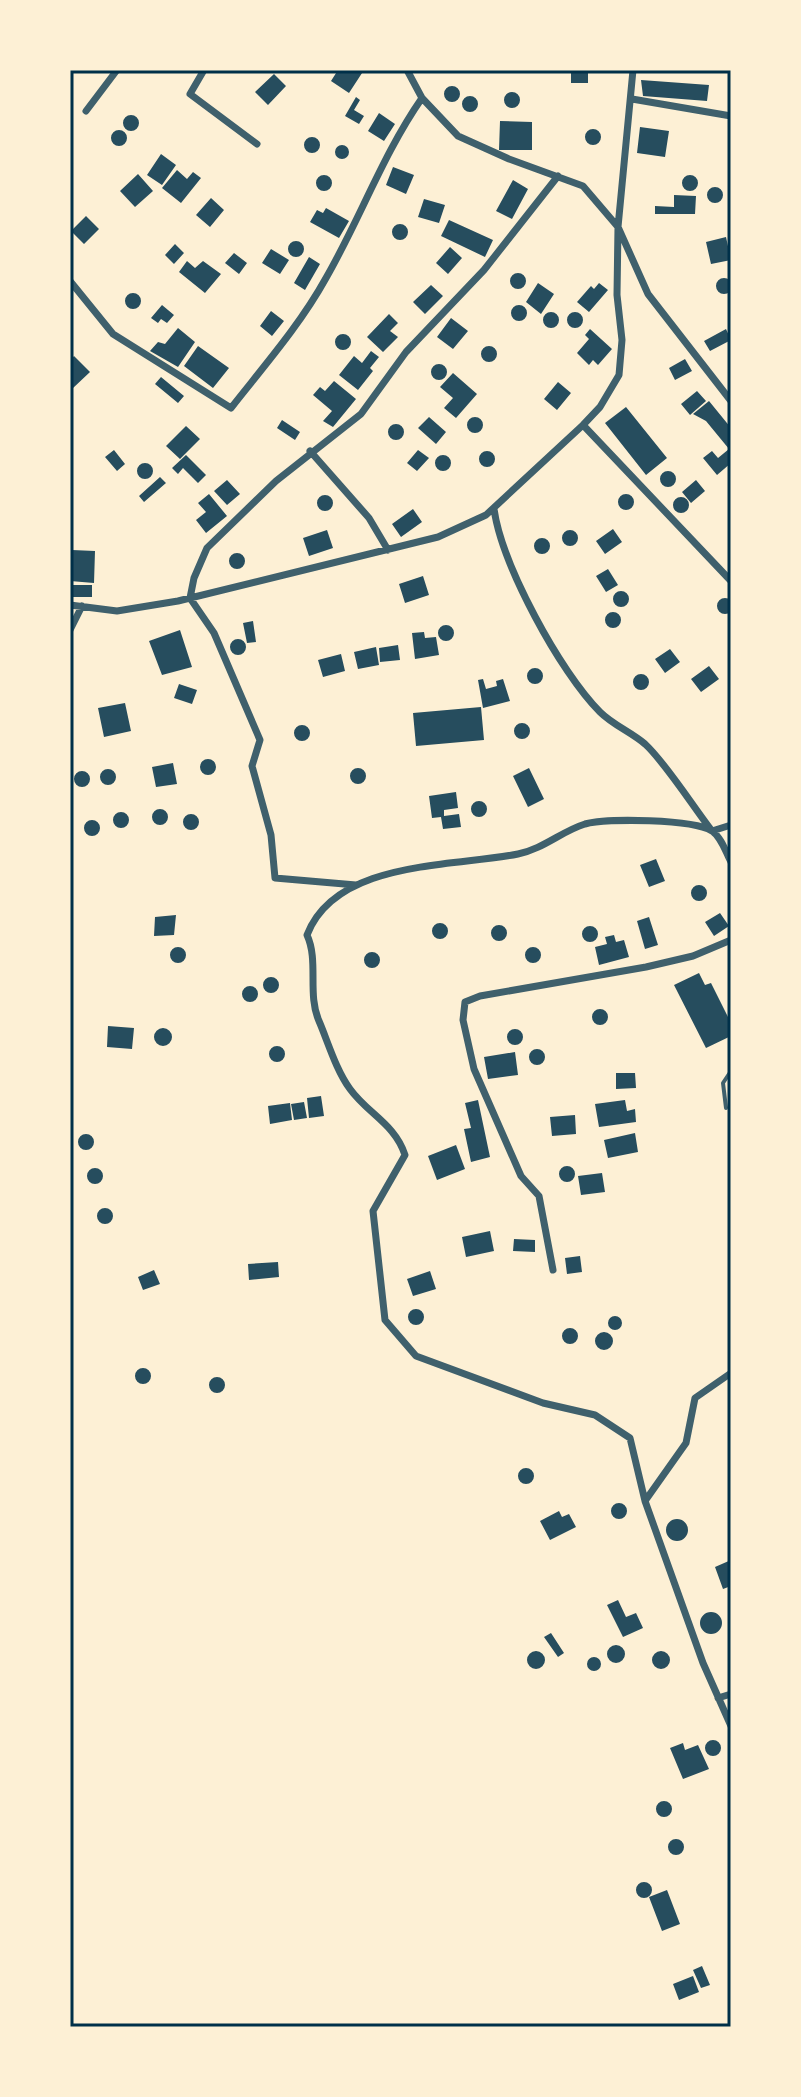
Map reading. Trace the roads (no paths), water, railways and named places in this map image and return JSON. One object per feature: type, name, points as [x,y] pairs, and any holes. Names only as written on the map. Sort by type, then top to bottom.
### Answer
[{"type":"street","points":[[86,111],[117,70]]},
{"type":"street","points":[[204,70],[190,94],[257,144]]},
{"type":"street","points":[[407,70],[422,98],[458,136],[509,159],[583,186],[618,227],[648,294],[731,401]]},
{"type":"street","points":[[70,605],[117,611],[190,598],[438,537],[494,509],[583,425],[600,407],[619,375],[622,340],[617,295],[618,227],[633,70]]},
{"type":"street","points":[[70,281],[113,334],[231,408],[279,347],[326,279],[399,131],[422,98]]},
{"type":"street","points":[[632,99],[731,116]]},
{"type":"street","points":[[190,598],[203,553],[310,451],[361,414],[406,352],[484,270],[558,176]]},
{"type":"street","points":[[583,425],[731,581]]},
{"type":"street","points":[[310,451],[369,518],[388,550]]},
{"type":"street","points":[[494,509],[497,531],[513,569],[574,681],[602,714],[647,746],[712,831],[731,862]]},
{"type":"street","points":[[190,598],[214,633],[260,740],[252,766],[271,835],[275,878],[361,885]]},
{"type":"street","points":[[70,630],[82,606]]},
{"type":"street","points":[[731,825],[712,831],[666,822],[585,825],[552,843],[520,854],[393,873],[338,895],[312,923],[307,935],[312,945],[311,980],[316,1016],[350,1090],[399,1137],[405,1155],[373,1211],[385,1320],[416,1356],[543,1403],[595,1415],[630,1438],[649,1520],[731,1726]]},
{"type":"street","points":[[553,1270],[539,1196],[521,1176],[474,1069],[463,1020],[465,1002],[480,996],[693,956],[731,940]]},
{"type":"street","points":[[645,1501],[686,1443],[695,1398],[731,1373]]},
{"type":"street","points":[[718,1698],[731,1694]]},
{"type":"lane","points":[[726,1108],[723,1083],[731,1071]]}]
